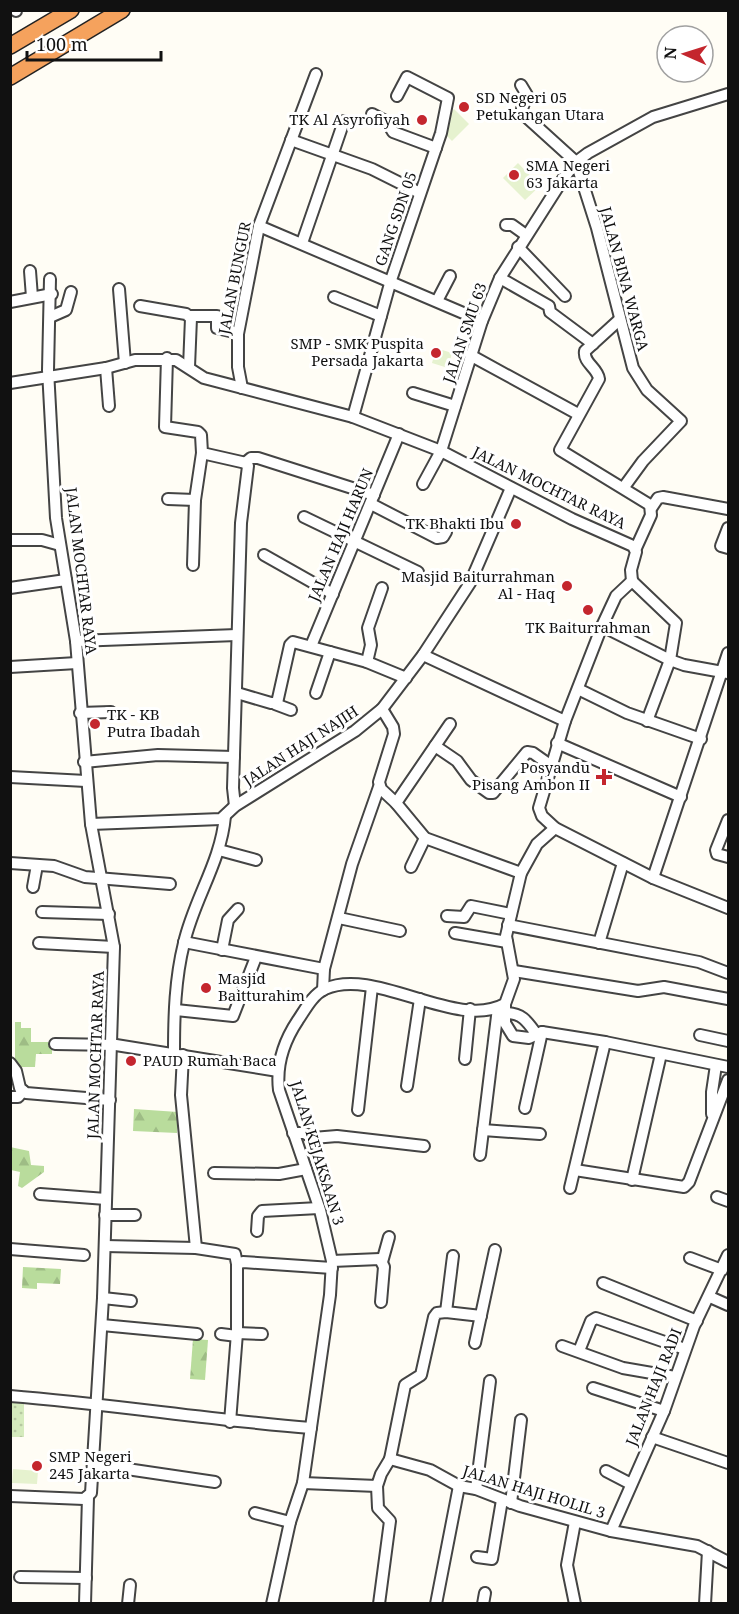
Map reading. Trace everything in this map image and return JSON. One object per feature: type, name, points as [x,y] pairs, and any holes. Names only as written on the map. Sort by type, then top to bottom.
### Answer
[{"type":"highway","points":[[10,46],[70,10]]},
{"type":"highway","points":[[10,77],[122,10]]},
{"type":"street","name":"JALAN BUNGUR","points":[[242,388],[238,367],[238,333],[260,226],[316,74]]},
{"type":"street","name":"GANG SDN 05","points":[[353,417],[391,280],[441,133],[448,96],[408,77],[397,96]]},
{"type":"street","points":[[521,85],[527,95],[522,109],[523,114],[576,162]]},
{"type":"street","name":"JALAN SMU 63","points":[[423,483],[441,451],[470,355],[500,278],[525,235],[576,162],[653,117],[729,94]]},
{"type":"street","points":[[372,114],[384,120],[393,132],[436,148]]},
{"type":"street","points":[[302,243],[344,121]]},
{"type":"street","points":[[291,140],[372,169],[420,193]]},
{"type":"street","name":"JALAN BINA WARGA","points":[[576,162],[597,228],[627,353],[640,380],[681,421],[643,461],[624,487]]},
{"type":"street","points":[[506,225],[512,225],[525,235]]},
{"type":"street","points":[[260,226],[391,280],[482,321]]},
{"type":"street","points":[[518,247],[565,296]]},
{"type":"street","points":[[30,271],[32,297]]},
{"type":"street","points":[[437,301],[450,276]]},
{"type":"street","points":[[500,278],[549,306],[550,312],[593,344]]},
{"type":"street","points":[[10,383],[50,378],[52,294],[50,279]]},
{"type":"street","points":[[119,289],[125,363]]},
{"type":"street","points":[[50,317],[66,310],[71,292]]},
{"type":"street","points":[[10,302],[52,294]]},
{"type":"street","points":[[334,297],[381,316]]},
{"type":"street","points":[[140,306],[190,316],[217,316],[217,328],[238,333]]},
{"type":"street","points":[[189,365],[192,331],[190,316]]},
{"type":"street","points":[[620,320],[584,355],[599,379],[560,451],[624,487],[652,507]]},
{"type":"street","points":[[470,355],[578,414]]},
{"type":"street","points":[[167,358],[165,427],[200,433],[202,453],[195,500],[193,565]]},
{"type":"street","name":"JALAN MOCHTAR RAYA","points":[[86,1604],[88,1497],[98,1403],[102,1325],[114,947],[91,824],[84,762],[76,641],[56,518],[50,378],[125,363],[167,358],[189,365],[204,378],[353,417],[441,451],[636,548],[632,581]]},
{"type":"street","points":[[106,368],[109,406]]},
{"type":"street","points":[[413,393],[455,406]]},
{"type":"street","name":"JALAN HAJI HARUN","points":[[310,646],[356,542],[399,434]]},
{"type":"street","points":[[202,453],[245,463],[248,466],[240,523],[237,693],[232,788],[235,806]]},
{"type":"street","points":[[245,463],[251,458],[258,458],[372,500],[437,538],[443,537],[446,532]]},
{"type":"street","name":"JALAN HAJI NAJIH","points":[[225,816],[235,806],[355,731],[382,709],[423,655],[470,583],[512,488]]},
{"type":"street","points":[[636,548],[651,516],[652,507],[658,498],[729,509]]},
{"type":"street","points":[[168,499],[195,500]]},
{"type":"street","points":[[304,517],[418,572]]},
{"type":"street","points":[[729,528],[722,546],[729,548]]},
{"type":"street","points":[[10,540],[42,540],[60,546]]},
{"type":"street","points":[[264,555],[333,594]]},
{"type":"street","points":[[10,588],[66,580]]},
{"type":"street","points":[[647,721],[670,660],[676,623],[632,581],[616,596],[602,626],[557,743],[539,803],[540,812],[550,824],[623,863],[653,878],[729,908]]},
{"type":"street","points":[[368,662],[371,645],[368,628],[382,588]]},
{"type":"street","points":[[602,626],[670,660],[684,665],[725,672]]},
{"type":"street","points":[[76,641],[237,635]]},
{"type":"street","points":[[275,704],[290,644],[293,642],[368,662],[406,678]]},
{"type":"street","points":[[316,693],[330,652]]},
{"type":"street","points":[[653,878],[725,672],[729,653]]},
{"type":"street","points":[[423,655],[565,721]]},
{"type":"street","points":[[10,667],[77,663]]},
{"type":"street","points":[[578,689],[647,721],[701,739]]},
{"type":"street","points":[[237,693],[291,710]]},
{"type":"street","points":[[382,709],[393,727],[394,734],[380,787],[359,839],[324,969],[323,990],[352,985],[372,987],[470,1009],[503,1008],[526,1019],[539,1033]]},
{"type":"street","points":[[80,712],[111,712]]},
{"type":"street","points":[[396,803],[450,724]]},
{"type":"street","points":[[557,743],[681,797]]},
{"type":"street","points":[[435,746],[457,761],[471,780],[489,793],[493,793],[500,786],[527,752],[533,753],[550,765]]},
{"type":"street","points":[[84,762],[158,755],[234,757]]},
{"type":"street","points":[[10,777],[86,781]]},
{"type":"street","points":[[380,787],[425,838],[521,873]]},
{"type":"street","points":[[91,824],[199,822],[225,816],[219,850],[184,942],[178,970],[176,1010],[178,1054],[196,1248]]},
{"type":"street","points":[[729,820],[716,850],[717,854],[729,857]]},
{"type":"street","points":[[480,1155],[503,1008],[513,988],[514,970],[507,942],[509,919],[521,873],[550,824]]},
{"type":"street","points":[[411,867],[425,838]]},
{"type":"street","points":[[219,850],[256,860]]},
{"type":"street","points":[[10,863],[54,866],[78,876],[170,884]]},
{"type":"street","points":[[599,943],[623,863]]},
{"type":"street","points":[[33,887],[37,865]]},
{"type":"street","points":[[447,916],[464,917],[470,906],[599,943],[699,962],[729,973]]},
{"type":"street","points":[[222,950],[228,920],[238,909]]},
{"type":"street","points":[[42,912],[109,914]]},
{"type":"street","points":[[339,918],[400,931]]},
{"type":"street","points":[[454,933],[507,942]]},
{"type":"street","points":[[184,942],[324,969]]},
{"type":"street","points":[[39,943],[114,947]]},
{"type":"street","points":[[176,1010],[233,1016],[256,957]]},
{"type":"street","points":[[514,970],[638,991],[664,987],[729,999]]},
{"type":"street","points":[[357,1110],[372,987]]},
{"type":"street","name":"JALAN KEJAKSAAN 3","points":[[272,1604],[290,1522],[303,1483],[332,1264],[320,1208],[279,1090],[278,1071],[291,1031],[310,1002],[323,990]]},
{"type":"street","points":[[407,1086],[420,999]]},
{"type":"street","points":[[503,1008],[505,1023],[513,1036],[529,1038],[539,1033],[605,1042],[729,1067]]},
{"type":"street","points":[[465,1059],[470,1009]]},
{"type":"street","points":[[525,1108],[539,1033]]},
{"type":"street","points":[[700,1035],[729,1041]]},
{"type":"street","points":[[570,1188],[605,1042]]},
{"type":"street","points":[[55,1044],[111,1045],[278,1071]]},
{"type":"street","points":[[632,1180],[661,1054]]},
{"type":"street","points":[[10,1063],[16,1071],[20,1088],[23,1091],[110,1100]]},
{"type":"street","points":[[712,1118],[712,1092],[716,1065]]},
{"type":"street","points":[[575,1170],[681,1188],[687,1186],[712,1118],[729,1080]]},
{"type":"street","points":[[10,1097],[18,1097],[23,1091]]},
{"type":"street","points":[[483,1130],[540,1134]]},
{"type":"street","points":[[293,1133],[304,1133],[313,1138],[337,1136],[424,1146]]},
{"type":"street","points":[[214,1173],[279,1174],[306,1169]]},
{"type":"street","points":[[40,1194],[106,1199]]},
{"type":"street","points":[[717,1197],[729,1201]]},
{"type":"street","points":[[257,1232],[258,1216],[262,1211],[320,1208]]},
{"type":"street","points":[[105,1215],[135,1215]]},
{"type":"street","points":[[381,1302],[382,1262],[389,1237]]},
{"type":"street","points":[[105,1246],[196,1248],[229,1251],[235,1254],[237,1334],[230,1422]]},
{"type":"street","points":[[10,1249],[84,1255]]},
{"type":"street","points":[[475,1342],[495,1250]]},
{"type":"street","name":"JALAN HAJI RADI","points":[[610,1531],[664,1411],[697,1321],[729,1255]]},
{"type":"street","points":[[446,1312],[453,1256]]},
{"type":"street","points":[[690,1258],[722,1270]]},
{"type":"street","points":[[237,1264],[243,1262],[332,1264],[378,1259],[382,1262]]},
{"type":"street","points":[[603,1283],[697,1321]]},
{"type":"street","points":[[710,1297],[729,1305]]},
{"type":"street","points":[[103,1298],[131,1300]]},
{"type":"street","points":[[379,1604],[390,1518],[378,1508],[377,1486],[390,1460],[405,1385],[421,1375],[434,1317],[437,1313],[481,1316]]},
{"type":"street","points":[[579,1351],[591,1321],[596,1318],[685,1349]]},
{"type":"street","points":[[102,1325],[197,1334]]},
{"type":"street","points":[[221,1334],[262,1334]]},
{"type":"street","points":[[562,1346],[623,1368],[675,1377]]},
{"type":"street","points":[[476,1489],[490,1381]]},
{"type":"street","points":[[593,1388],[664,1411]]},
{"type":"street","points":[[10,1396],[98,1403],[230,1422],[311,1428]]},
{"type":"street","points":[[477,1557],[492,1559],[506,1501],[521,1420]]},
{"type":"street","points":[[652,1437],[729,1463]]},
{"type":"street","name":"JALAN HAJI HOLIL 3","points":[[390,1460],[430,1470],[459,1486],[476,1489],[506,1501],[575,1522],[610,1531],[680,1542],[708,1551],[729,1562]]},
{"type":"street","points":[[93,1464],[215,1482]]},
{"type":"street","points":[[606,1471],[631,1484]]},
{"type":"street","points":[[303,1483],[377,1486]]},
{"type":"street","points":[[436,1604],[459,1486]]},
{"type":"street","points":[[10,1496],[88,1497]]},
{"type":"street","points":[[255,1514],[290,1522]]},
{"type":"street","points":[[575,1522],[567,1564],[575,1604]]},
{"type":"street","points":[[705,1604],[708,1551]]},
{"type":"street","points":[[20,1576],[86,1578]]},
{"type":"street","points":[[128,1604],[130,1585]]},
{"type":"green space","points":[[454,109],[469,124],[452,141],[437,126]]},
{"type":"green space","points":[[518,163],[540,186],[525,200],[503,178]]},
{"type":"green space","points":[[436,348],[452,353],[448,368],[432,363]]},
{"type":"green space","points":[[15,1022],[21,1022],[21,1028],[31,1028],[31,1042],[52,1042],[52,1054],[36,1054],[35,1067],[15,1067]]},
{"type":"green space","points":[[134,1109],[178,1112],[177,1133],[133,1131]]},
{"type":"green space","points":[[10,1147],[29,1151],[31,1165],[44,1166],[44,1172],[22,1188],[18,1186],[20,1172],[11,1170]]},
{"type":"green space","points":[[23,1267],[61,1269],[60,1284],[37,1283],[37,1289],[22,1288]]},
{"type":"green space","points":[[193,1339],[208,1340],[205,1380],[190,1379]]},
{"type":"green space","points":[[10,1402],[24,1402],[24,1437],[11,1437]]},
{"type":"green space","points":[[13,1469],[38,1471],[37,1484],[12,1483]]},
{"type":"place","name":"SD Negeri 05 Petukangan Utara","points":[[464,107]]},
{"type":"place","name":"TK Al Asyrofiyah","points":[[422,120]]},
{"type":"place","name":"SMA Negeri 63 Jakarta","points":[[514,175]]},
{"type":"place","name":"SMP - SMK Puspita Persada Jakarta","points":[[436,353]]},
{"type":"place","name":"TK Bhakti Ibu","points":[[516,524]]},
{"type":"place","name":"Masjid Baiturrahman Al - Haq","points":[[567,586]]},
{"type":"place","name":"TK Baiturrahman","points":[[588,610]]},
{"type":"place","name":"TK - KB Putra Ibadah","points":[[95,724]]},
{"type":"place","name":"Posyandu Pisang Ambon II","points":[[604,777]]},
{"type":"place","name":"Masjid Baitturahim","points":[[206,988]]},
{"type":"place","name":"PAUD Rumah Baca","points":[[131,1061]]},
{"type":"place","name":"SMP Negeri 245 Jakarta","points":[[37,1466]]}]
